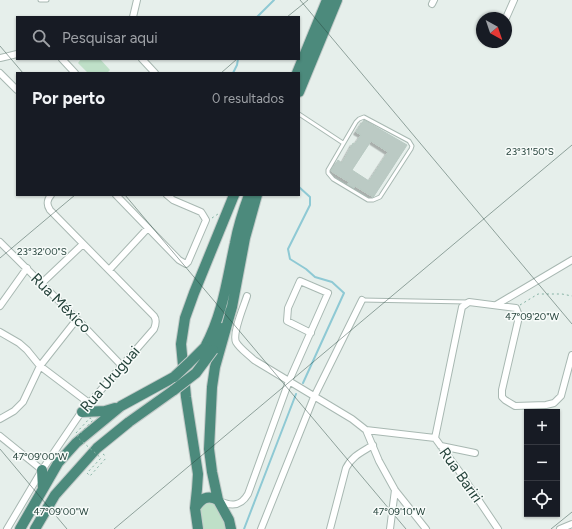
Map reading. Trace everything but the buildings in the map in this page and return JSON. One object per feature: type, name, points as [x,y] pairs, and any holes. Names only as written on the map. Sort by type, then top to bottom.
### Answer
[{"type":"highway","points":[[297,72],[304,59],[327,0]]},
{"type":"highway","points":[[300,90],[337,0]]},
{"type":"highway","points":[[198,529],[195,508],[198,489],[198,474],[184,380],[181,344],[182,333],[185,318],[194,293],[234,196]]},
{"type":"highway","points":[[35,529],[55,495],[97,448],[129,422],[196,373],[209,349],[225,297],[235,243],[248,196]]},
{"type":"highway","points":[[231,529],[229,520],[218,500],[212,472],[209,449],[212,387],[215,367],[232,307],[245,238],[257,196]]},
{"type":"highway","points":[[20,529],[58,463],[76,443],[121,406],[174,377],[189,363],[209,349],[216,341],[232,307]]},
{"type":"highway","points":[[82,412],[105,411],[121,406]]},
{"type":"highway","points":[[42,470],[43,489]]},
{"type":"highway","points":[[195,508],[201,500],[205,498],[210,497],[218,500]]},
{"type":"street","points":[[133,16],[137,0]]},
{"type":"street","points":[[509,12],[514,0]]},
{"type":"street","points":[[0,58],[16,54]]},
{"type":"street","points":[[63,60],[74,72]]},
{"type":"street","points":[[143,60],[154,72]]},
{"type":"street","points":[[0,73],[16,89]]},
{"type":"street","name":"Rua Uruguai","points":[[7,529],[42,470],[82,412],[154,328],[156,321],[154,316],[47,206],[48,198],[50,196]]},
{"type":"street","points":[[117,196],[147,229],[179,260],[184,263],[188,262],[205,223],[205,217],[201,212],[173,200],[168,196]]},
{"type":"street","points":[[109,270],[147,229]]},
{"type":"street","name":"Rua México","points":[[0,242],[122,366]]},
{"type":"street","points":[[42,283],[83,244]]},
{"type":"street","points":[[496,305],[572,260]]},
{"type":"street","points":[[0,306],[27,268]]},
{"type":"street","points":[[218,500],[226,504],[235,505],[244,500],[248,494],[289,381],[311,332],[328,293],[300,281],[288,308],[287,321],[311,332]]},
{"type":"street","points":[[247,296],[235,333],[235,340],[240,348],[254,360],[352,419],[366,430],[379,461],[395,490],[426,529]]},
{"type":"street","points":[[261,529],[314,397],[362,300]]},
{"type":"street","points":[[435,438],[462,307],[469,302],[516,308],[518,313],[518,321],[502,390],[502,397],[507,403],[515,406],[546,405],[554,403],[561,396],[572,355]]},
{"type":"street","points":[[0,419],[14,411],[23,402],[40,366],[77,319]]},
{"type":"street","points":[[0,332],[19,343],[40,366],[89,403]]},
{"type":"street","name":"Rua Bariri","points":[[366,430],[435,438],[498,529]]},
{"type":"street","points":[[0,436],[42,470]]},
{"type":"street","points":[[330,529],[346,468],[350,460],[373,445]]},
{"type":"street","points":[[441,446],[475,453]]},
{"type":"street","points":[[390,529],[395,490]]},
{"type":"street","points":[[560,529],[572,524]]},
{"type":"lane","points":[[40,0],[47,0]]},
{"type":"lane","points":[[300,115],[343,143]]},
{"type":"lane","points":[[364,117],[409,141],[412,146],[380,197],[373,200],[368,200],[333,180],[328,173],[328,170],[343,143],[356,122],[364,117]]},
{"type":"lane","points":[[362,300],[469,302]]},
{"type":"path","points":[[205,223],[218,213]]},
{"type":"path","points":[[516,308],[538,294],[562,294],[572,296]]},
{"type":"path","points":[[76,433],[90,418],[92,420],[77,437],[101,458],[87,473],[90,476],[107,457]]},
{"type":"green space","points":[[80,60],[101,60],[110,70],[108,72],[87,72],[78,63]]},
{"type":"green space","points":[[203,500],[214,502],[219,509],[228,529],[200,529],[199,506]]},
{"type":"waterway","points":[[258,16],[274,0]]},
{"type":"waterway","points":[[234,72],[238,60]]},
{"type":"waterway","points":[[300,188],[310,197],[310,205],[288,249],[290,259],[306,269],[315,277],[332,282],[344,293],[303,383]]},
{"type":"waterway","points":[[244,529],[296,394]]}]
